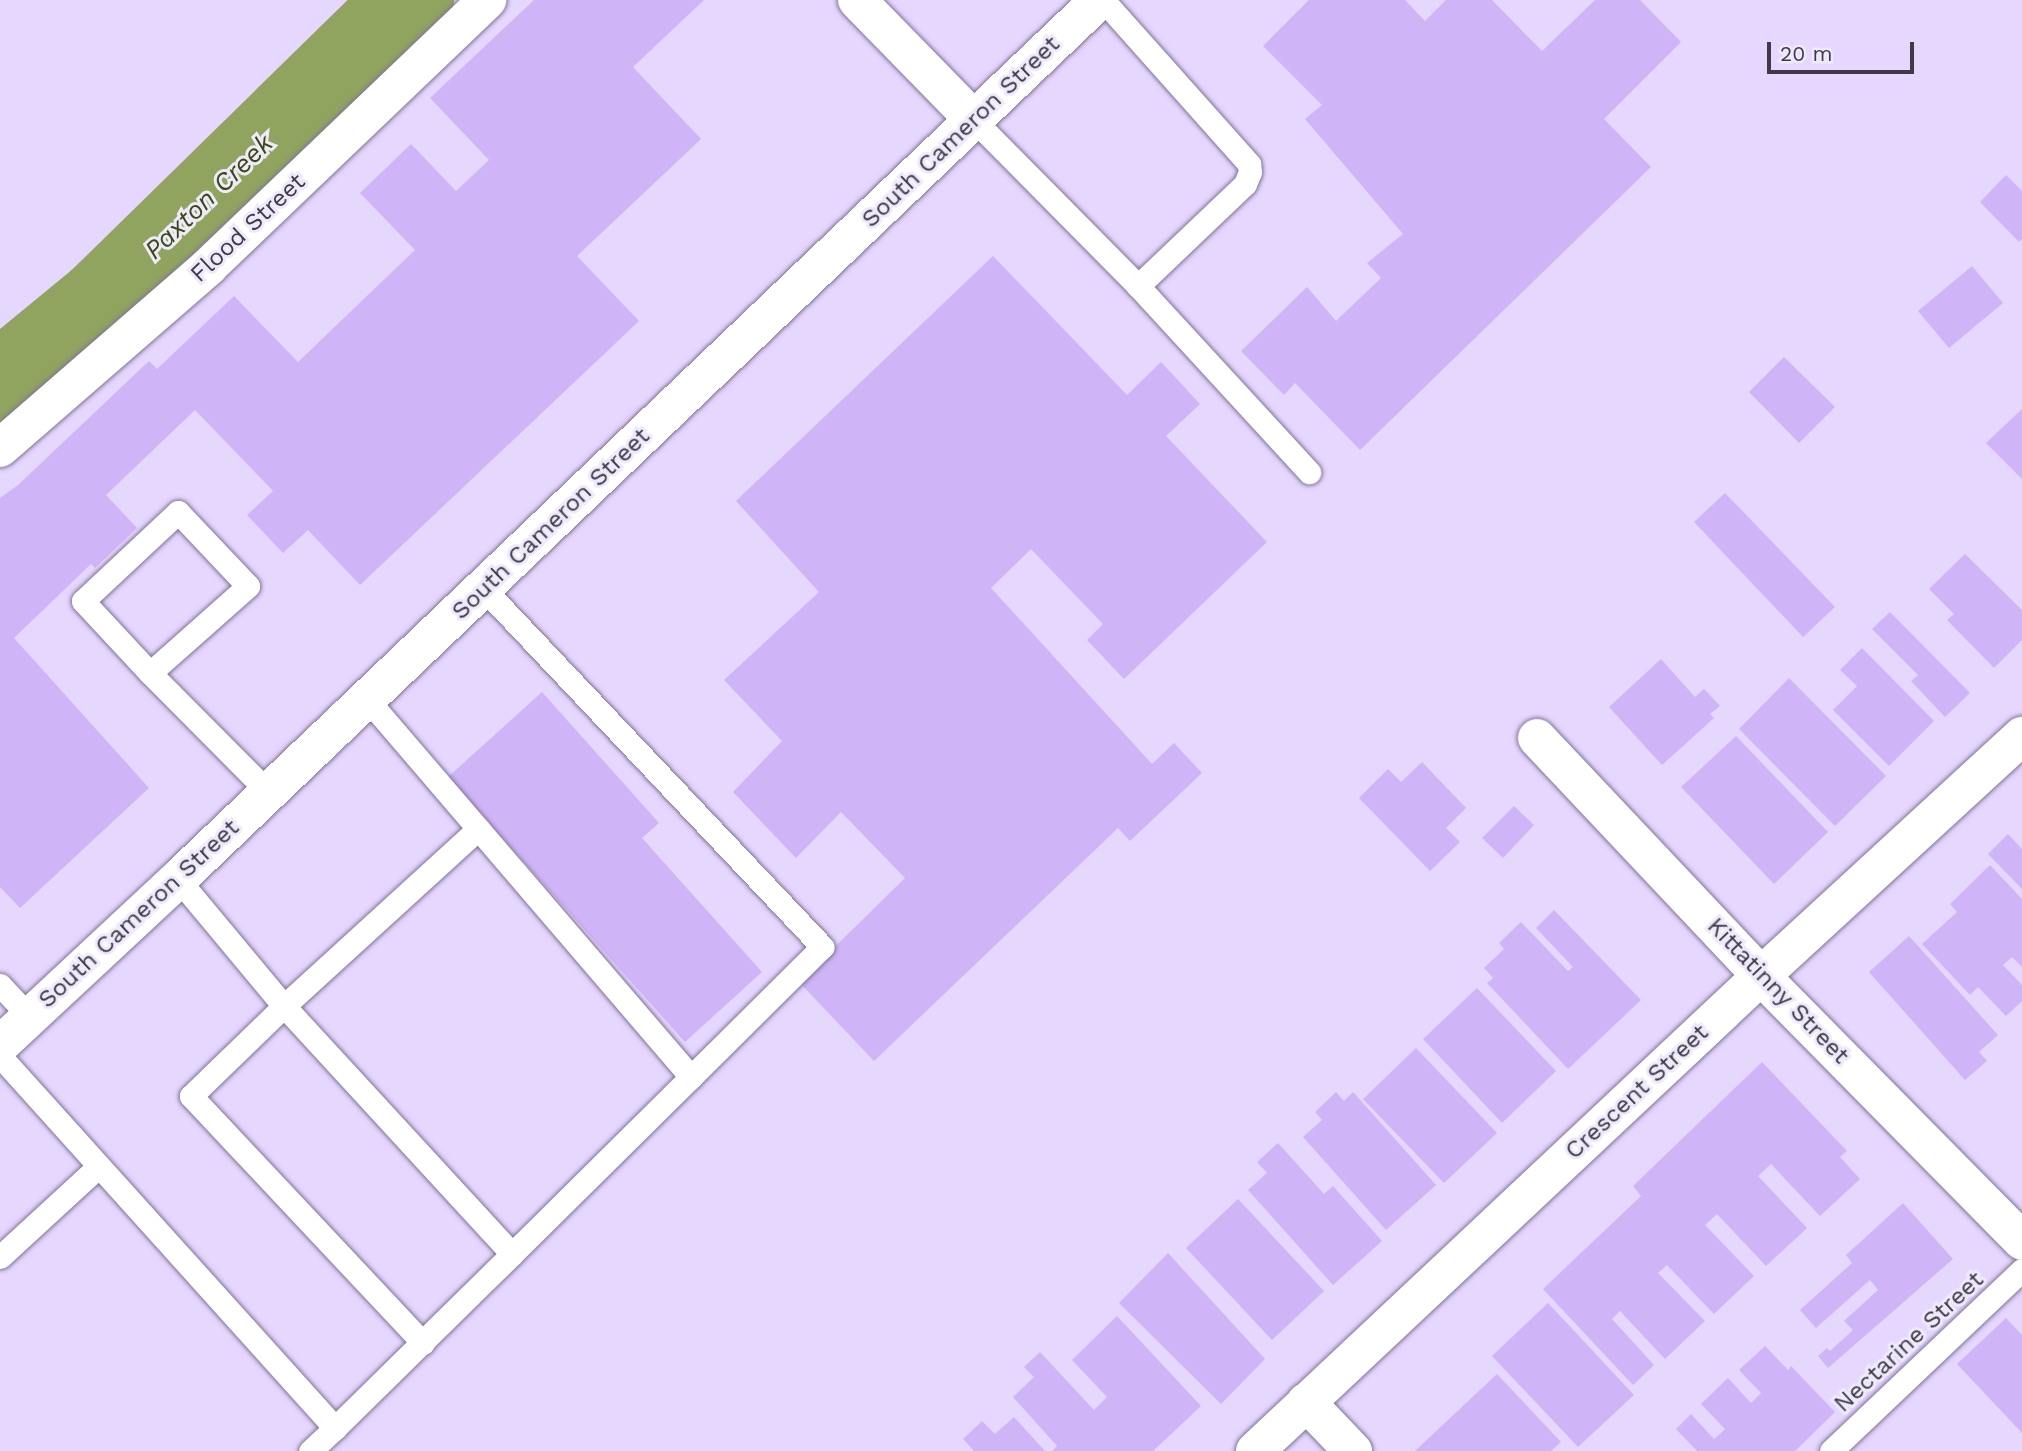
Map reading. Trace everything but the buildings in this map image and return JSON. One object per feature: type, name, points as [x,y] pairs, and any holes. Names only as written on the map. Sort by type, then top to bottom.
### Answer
[{"type":"main road","name":"Flood Street","points":[[0,448],[209,266],[487,0]]},
{"type":"main road","points":[[857,0],[974,120]]},
{"type":"main road","name":"South Cameron Street","points":[[0,1045],[269,793],[1101,0]]},
{"type":"main road","name":"Crescent Street","points":[[1255,1451],[1761,975],[2022,736]]},
{"type":"main road","name":"Kittatinny Street","points":[[1536,738],[1761,975],[2022,1241]]},
{"type":"main road","points":[[1306,1402],[1353,1451]]},
{"type":"lane","points":[[1101,0],[1249,164],[1250,172],[1245,184],[1138,285]]},
{"type":"lane","points":[[974,120],[1138,285],[1309,472]]},
{"type":"lane","points":[[150,673],[248,586],[178,512],[83,601],[150,673],[269,793]]},
{"type":"lane","points":[[310,1451],[423,1343],[822,947],[483,588]]},
{"type":"lane","points":[[367,699],[691,1077]]},
{"type":"lane","points":[[423,1343],[191,1096],[284,1006],[478,829]]},
{"type":"lane","points":[[178,879],[284,1006],[512,1254]]},
{"type":"lane","points":[[0,985],[29,1016]]},
{"type":"lane","points":[[0,1056],[335,1428]]},
{"type":"lane","points":[[0,1258],[99,1166]]},
{"type":"lane","name":"Nectarine Street","points":[[1831,1451],[2022,1270]]},
{"type":"waterway","name":"Paxton Creek","points":[[0,386],[100,304],[410,0]]}]
